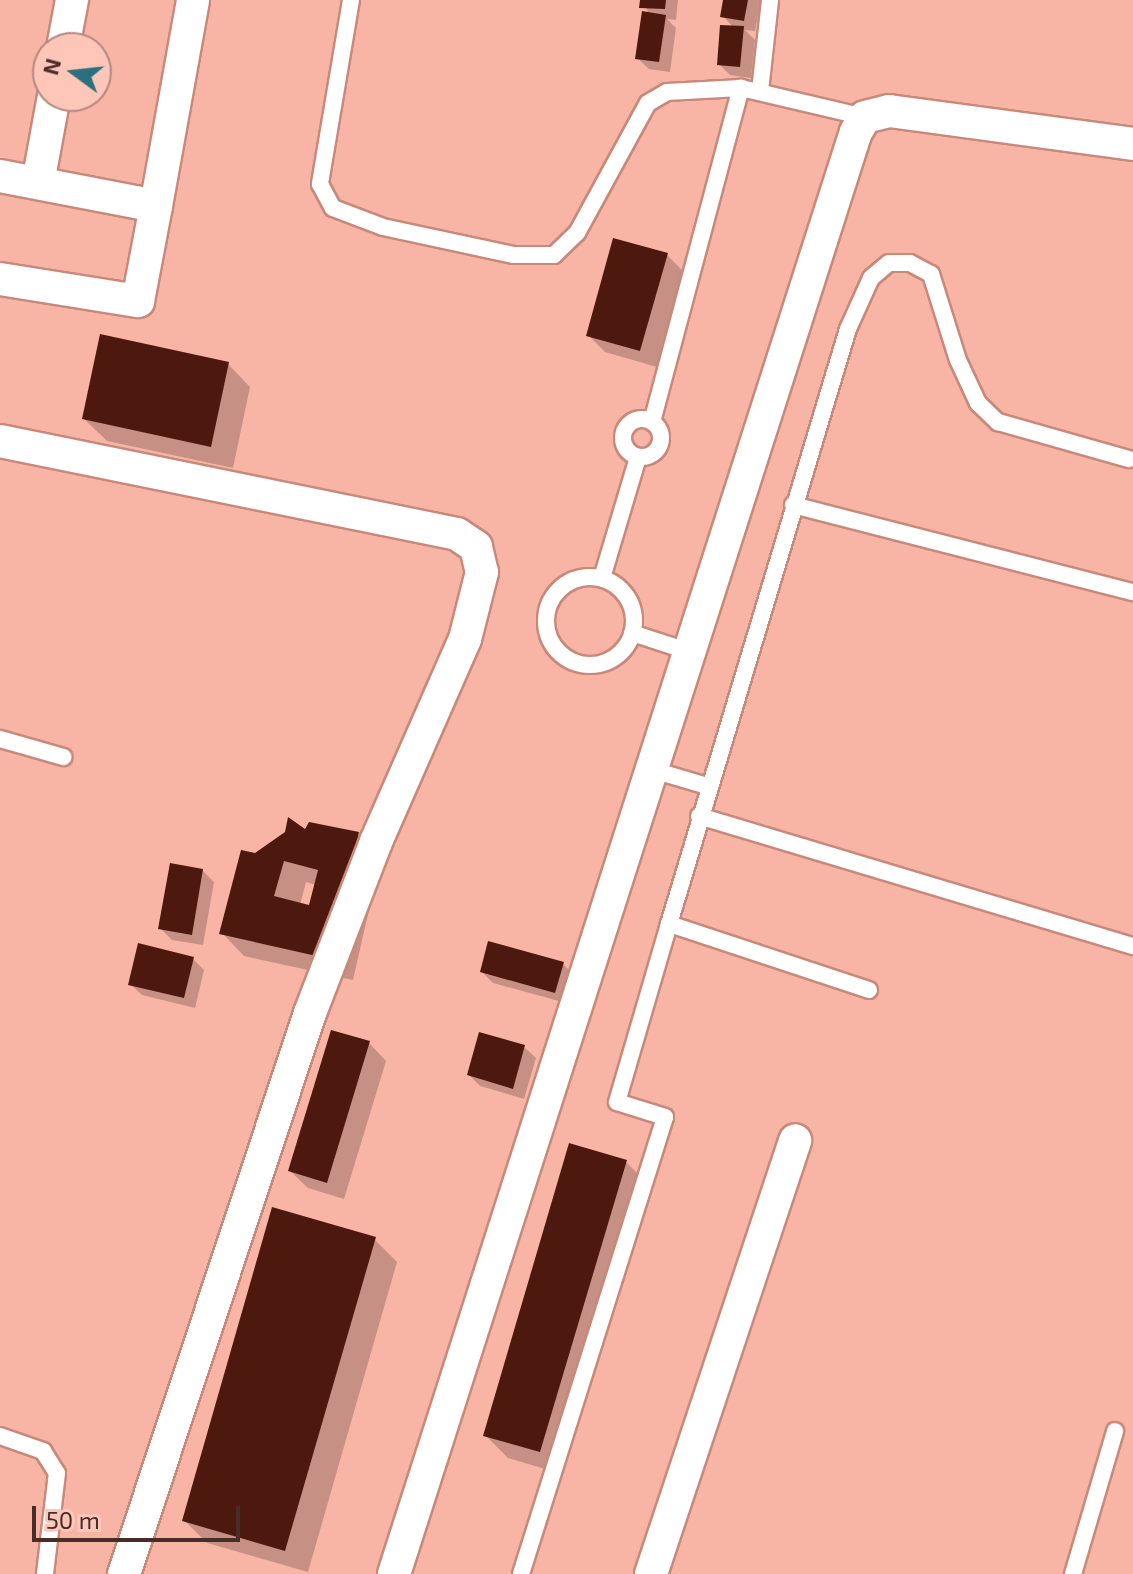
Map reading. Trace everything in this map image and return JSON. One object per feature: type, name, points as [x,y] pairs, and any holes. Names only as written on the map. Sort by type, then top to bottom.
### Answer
[{"type":"street","points":[[66,32],[72,0]]},
{"type":"street","points":[[0,279],[138,301],[193,0]]},
{"type":"street","points":[[394,1574],[834,198],[865,117],[889,111],[1133,144]]},
{"type":"street","points":[[38,183],[51,112]]},
{"type":"street","points":[[0,176],[156,206]]},
{"type":"street","points":[[0,441],[457,534],[476,547],[482,572],[465,639],[376,842],[310,1013],[124,1574]]},
{"type":"street","points":[[651,1574],[795,1140]]},
{"type":"lane","points":[[351,0],[320,184],[333,208],[383,227],[514,255],[554,255],[577,233],[648,103],[667,92],[741,88],[865,117]]},
{"type":"lane","points":[[760,91],[770,0]]},
{"type":"lane","points":[[652,422],[741,88]]},
{"type":"lane","points":[[521,1574],[665,1117],[617,1102],[707,786],[793,505],[848,329],[871,278],[889,263],[910,263],[931,274],[958,360],[978,403],[998,422],[1129,459]]},
{"type":"lane","points":[[638,419],[652,422],[661,433],[659,448],[638,457],[624,443],[625,428],[638,419]]},
{"type":"lane","points":[[602,578],[638,457]]},
{"type":"lane","points":[[793,505],[1133,592]]},
{"type":"lane","points":[[602,578],[624,594],[631,606],[632,633],[626,646],[604,663],[578,664],[555,649],[545,623],[553,596],[575,579],[602,578]]},
{"type":"lane","points":[[632,633],[691,652]]},
{"type":"lane","points":[[0,739],[63,757]]},
{"type":"lane","points":[[653,770],[707,786]]},
{"type":"lane","points":[[699,816],[1133,946]]},
{"type":"lane","points":[[669,924],[869,990]]},
{"type":"lane","points":[[1073,1574],[1115,1431]]},
{"type":"lane","points":[[0,1436],[43,1451],[57,1473],[45,1574]]},
{"type":"building","points":[[640,0],[666,0],[665,9],[639,8]]},
{"type":"building","points":[[723,0],[748,0],[744,21],[720,17]]},
{"type":"building","points":[[642,11],[666,15],[659,62],[635,59]]},
{"type":"building","points":[[720,25],[744,26],[740,67],[717,65]]},
{"type":"building","points":[[613,238],[668,253],[640,351],[586,336]]},
{"type":"building","points":[[100,334],[229,362],[211,447],[82,419]]},
{"type":"building","points":[[288,817],[305,829],[309,822],[359,832],[330,959],[219,934],[241,850],[255,853],[285,832]],"holes":[[[284,861],[318,870],[309,905],[274,896]]]},
{"type":"building","points":[[170,863],[203,869],[192,935],[158,929]]},
{"type":"building","points":[[488,941],[564,962],[555,993],[480,972]]},
{"type":"building","points":[[138,943],[194,957],[184,998],[128,985]]},
{"type":"building","points":[[331,1030],[370,1041],[327,1183],[288,1171]]},
{"type":"building","points":[[479,1032],[525,1045],[513,1089],[467,1075]]},
{"type":"building","points":[[569,1143],[627,1160],[540,1452],[483,1436]]},
{"type":"building","points":[[272,1207],[376,1237],[285,1551],[182,1521]]}]
